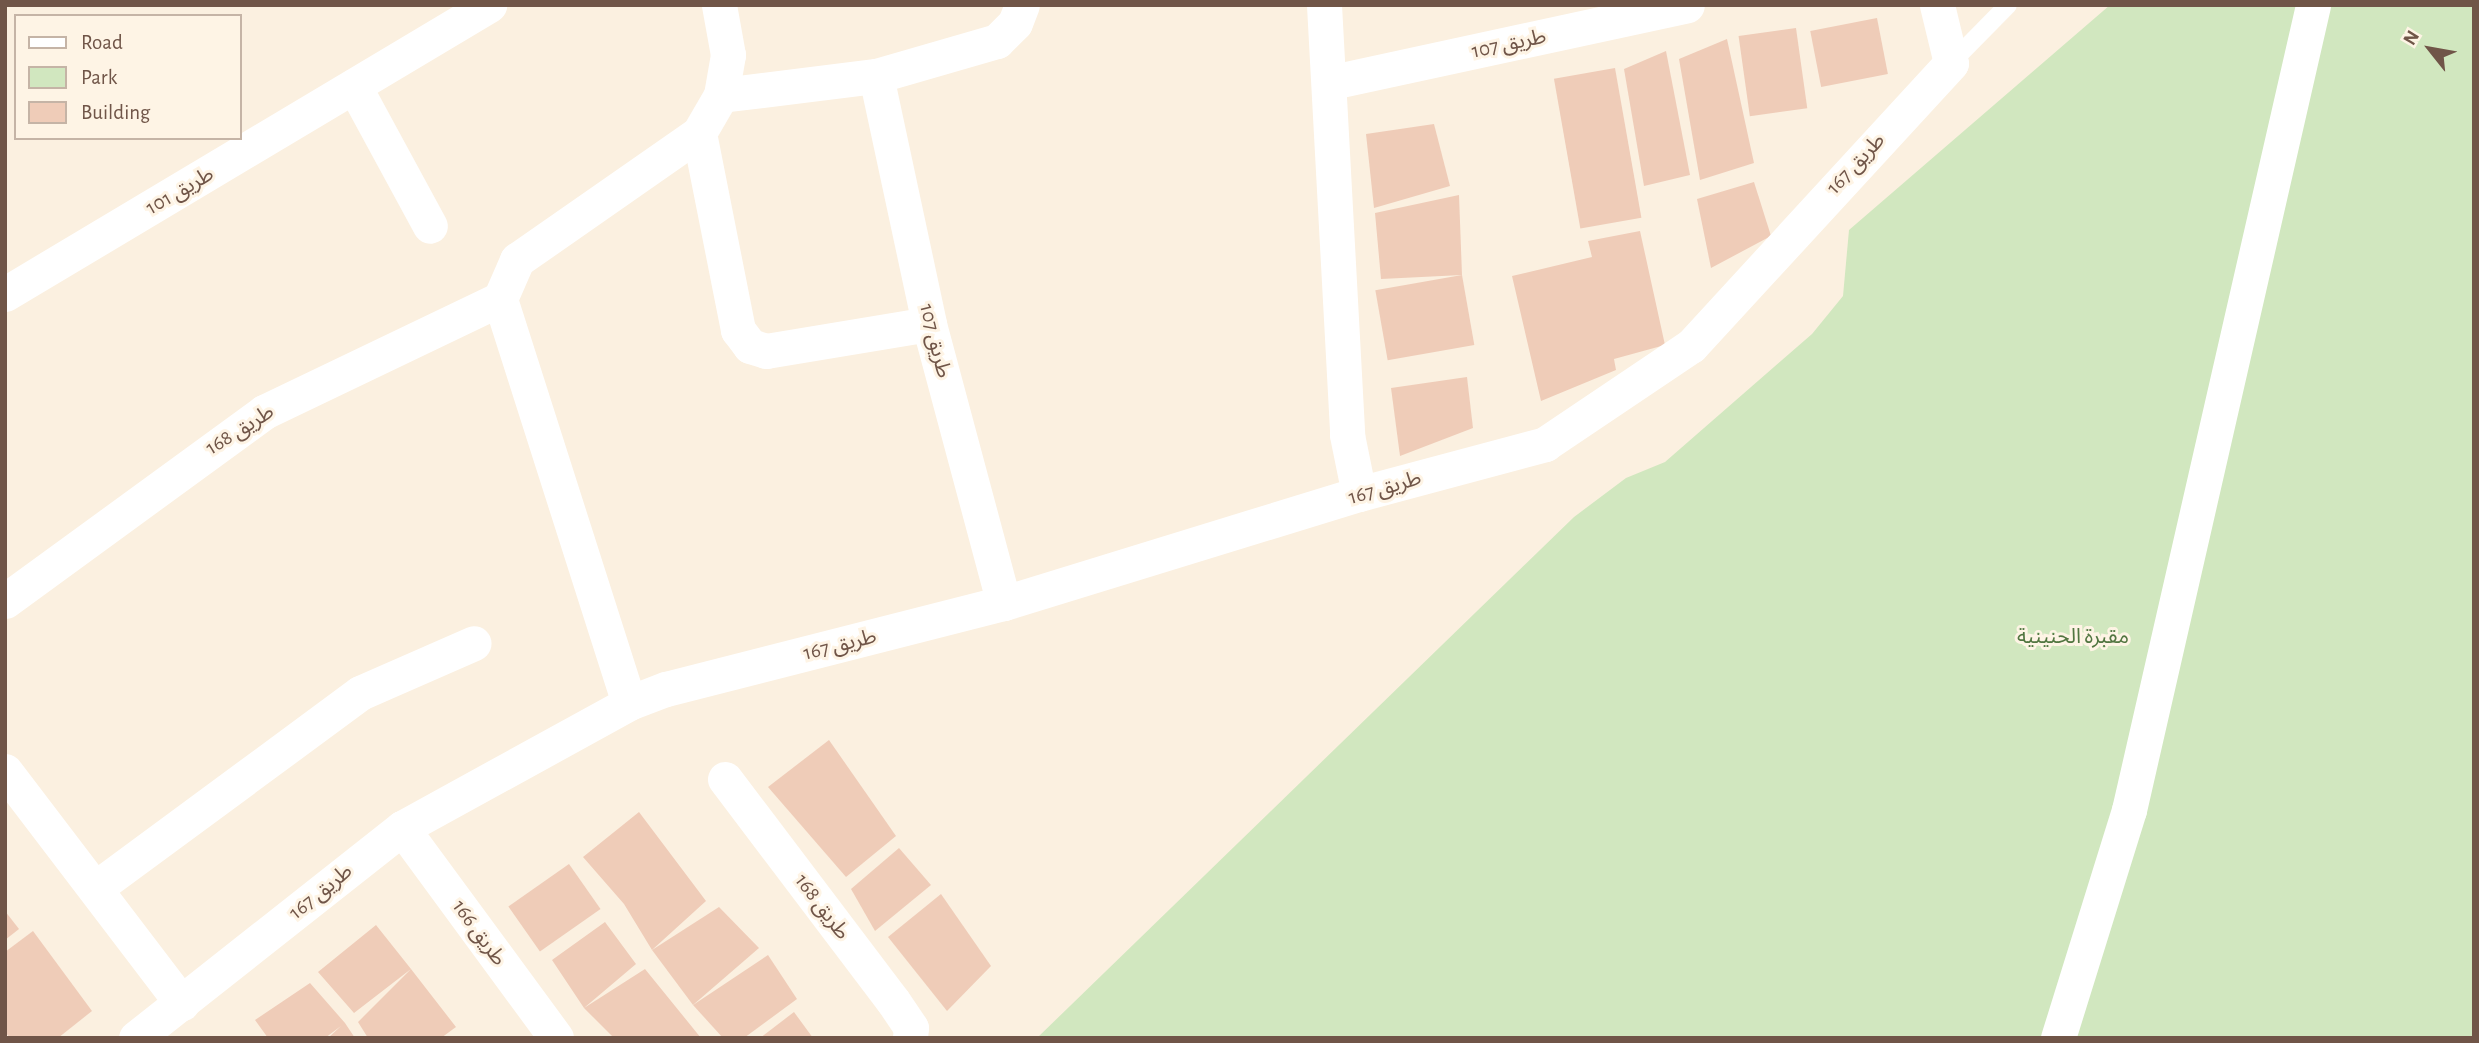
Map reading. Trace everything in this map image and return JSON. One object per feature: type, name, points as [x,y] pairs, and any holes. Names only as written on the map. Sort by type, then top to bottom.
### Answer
[{"type":"street","name":"طريق 101","points":[[5,294],[489,5]]},
{"type":"street","points":[[629,703],[500,299],[517,260],[699,132],[721,95],[728,55],[719,5]]},
{"type":"street","points":[[721,95],[876,76],[998,41],[1015,23],[1022,5]]},
{"type":"street","points":[[1324,5],[1332,82],[1347,435],[1359,494]]},
{"type":"street","name":"طريق 107","points":[[1332,82],[1687,5]]},
{"type":"street","points":[[1937,5],[1951,63]]},
{"type":"street","points":[[2058,1038],[2129,810],[2313,5]]},
{"type":"street","name":"طريق 167","points":[[136,1038],[402,828],[629,703],[666,689],[1004,603],[1359,494],[1545,444],[1691,346],[1951,63]]},
{"type":"street","name":"طريق 107","points":[[876,76],[929,324],[1004,603]]},
{"type":"street","points":[[354,86],[430,226]]},
{"type":"street","points":[[699,132],[738,330],[750,346],[766,351],[929,324]]},
{"type":"street","name":"طريق 168","points":[[5,601],[264,412],[500,299]]},
{"type":"street","points":[[97,887],[360,693],[474,643]]},
{"type":"street","points":[[5,771],[97,887],[182,1003]]},
{"type":"street","name":"طريق 168","points":[[725,779],[893,1001],[911,1028],[910,1038]]},
{"type":"street","name":"طريق 166","points":[[402,828],[556,1038]]},
{"type":"lane","points":[[1951,63],[2008,5]]},
{"type":"green space","name":"مقبرة الحنينية","points":[[2110,5],[2474,5],[2474,1038],[1037,1038],[1574,517],[1626,478],[1665,462],[1812,334],[1843,296],[1849,230]]},
{"type":"building","points":[[1877,18],[1888,74],[1821,87],[1810,31]]},
{"type":"building","points":[[1796,28],[1807,108],[1750,116],[1739,36]]},
{"type":"building","points":[[1727,39],[1754,163],[1700,180],[1679,59]]},
{"type":"building","points":[[1666,51],[1690,175],[1644,186],[1624,69]]},
{"type":"building","points":[[1615,68],[1641,218],[1580,228],[1554,79]]},
{"type":"building","points":[[1434,124],[1450,186],[1374,208],[1366,134]]},
{"type":"building","points":[[1754,182],[1771,236],[1711,268],[1697,199]]},
{"type":"building","points":[[1459,195],[1462,275],[1381,279],[1375,213]]},
{"type":"building","points":[[1640,231],[1665,345],[1614,359],[1616,370],[1541,401],[1512,276],[1592,257],[1588,241]]},
{"type":"building","points":[[1462,275],[1474,345],[1388,360],[1375,290]]},
{"type":"building","points":[[1467,377],[1473,428],[1400,456],[1391,388]]},
{"type":"building","points":[[829,740],[896,836],[846,877],[768,787]]},
{"type":"building","points":[[639,812],[706,901],[652,950],[624,904],[583,857]]},
{"type":"building","points":[[899,848],[931,885],[875,931],[851,889]]},
{"type":"building","points":[[569,864],[601,909],[540,951],[508,906]]},
{"type":"building","points":[[941,894],[991,966],[947,1011],[888,937]]},
{"type":"building","points":[[719,907],[759,948],[693,1005],[652,950]]},
{"type":"building","points":[[5,911],[19,929],[5,940]]},
{"type":"building","points":[[605,922],[636,964],[584,1008],[552,960]]},
{"type":"building","points":[[376,925],[411,969],[354,1013],[318,972]]},
{"type":"building","points":[[33,931],[92,1011],[58,1038],[10,1038],[5,1032],[5,952]]},
{"type":"building","points":[[768,955],[797,999],[744,1038],[723,1038],[693,1005]]},
{"type":"building","points":[[411,969],[456,1027],[441,1038],[368,1038],[358,1022]]},
{"type":"building","points":[[645,969],[701,1038],[614,1038],[584,1008]]},
{"type":"building","points":[[310,983],[355,1038],[328,1038],[341,1026],[325,1038],[268,1038],[255,1020]]},
{"type":"building","points":[[794,1012],[813,1038],[760,1038]]}]
